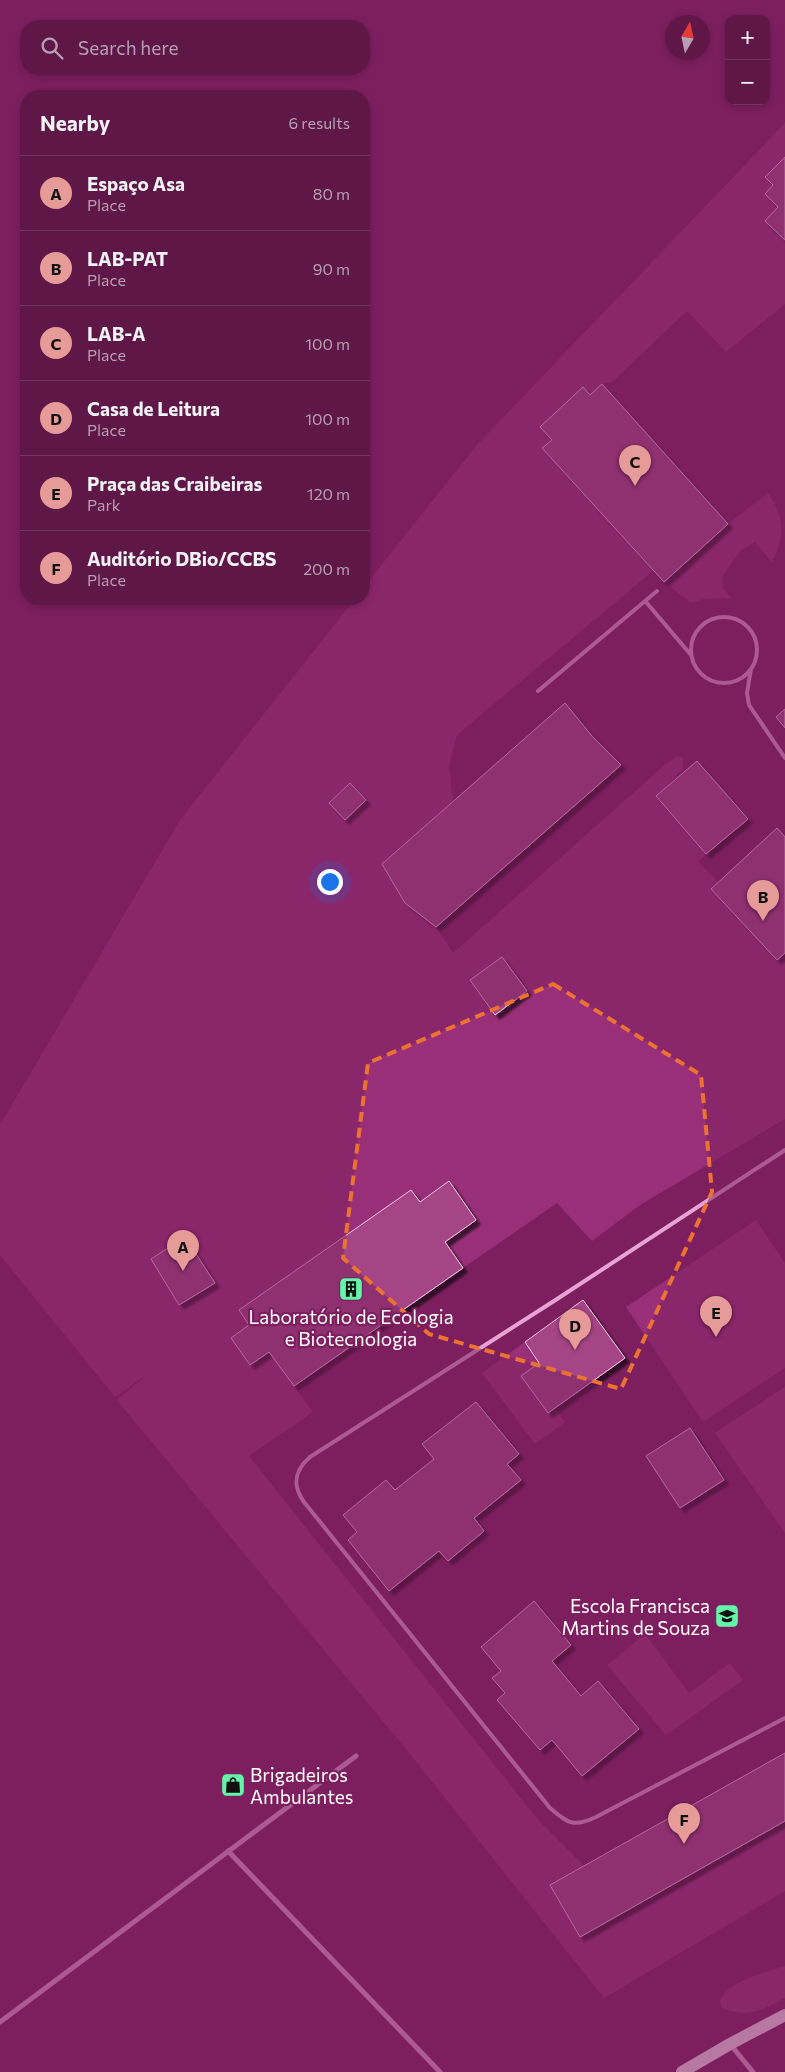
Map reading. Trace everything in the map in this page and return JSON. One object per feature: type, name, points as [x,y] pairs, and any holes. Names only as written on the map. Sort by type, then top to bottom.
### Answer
[{"type":"main road","points":[[682,2072],[785,2015]]},
{"type":"street","points":[[0,2022],[356,1756]]},
{"type":"street","points":[[228,1851],[440,2072]]},
{"type":"street","points":[[730,2044],[753,2072]]},
{"type":"lane","points":[[538,691],[657,591]]},
{"type":"lane","points":[[646,602],[691,655]]},
{"type":"lane","points":[[751,669],[741,678],[729,683],[716,682],[704,677],[695,667],[691,655],[691,642],[696,630],[706,621],[719,617],[732,618],[744,623],[757,645],[757,658],[751,669],[747,692],[749,705],[785,758]]},
{"type":"lane","points":[[785,1150],[554,1302],[310,1457],[301,1465],[296,1481],[298,1493],[304,1502],[550,1808],[567,1821],[575,1824],[596,1817],[785,1718]]},
{"type":"highlighted area","points":[[553,984],[701,1075],[712,1192],[621,1389],[429,1334],[343,1258],[368,1063]]},
{"type":"shaded area","points":[[785,123],[785,157],[766,177],[773,185],[765,194],[778,207],[765,221],[785,240],[785,304],[726,352],[687,311],[612,382],[602,384],[590,395],[583,388],[540,427],[552,440],[543,448],[654,570],[457,735],[449,766],[453,801],[382,864],[405,903],[436,927],[453,953],[667,763],[677,756],[683,757],[683,769],[656,797],[706,854],[698,861],[718,882],[711,889],[777,960],[785,953],[785,1119],[640,1205],[592,1241],[557,1203],[463,1268],[445,1242],[476,1220],[449,1181],[420,1202],[411,1190],[239,1310],[249,1325],[231,1338],[250,1365],[269,1352],[313,1412],[249,1456],[539,1821],[584,1866],[785,1821],[785,1891],[604,1998],[410,1754],[117,1400],[149,1373],[115,1397],[0,1255],[0,1125],[180,820],[350,605],[370,605],[370,579],[476,446]],"holes":[[[350,783],[366,800],[345,820],[329,802]],[[502,957],[527,991],[495,1015],[470,980]],[[185,1238],[215,1283],[179,1304],[151,1259]]]},
{"type":"shaded area","points":[[768,493],[778,510],[780,519],[781,536],[776,553],[772,562],[755,542],[740,551],[722,577],[723,588],[731,598],[704,599],[691,603],[664,582],[728,524]]},
{"type":"shaded area","points":[[756,1220],[785,1263],[785,1368],[703,1422],[626,1307]]},
{"type":"shaded area","points":[[525,1342],[539,1363],[521,1376],[548,1413],[555,1408],[565,1422],[535,1444],[482,1373]]},
{"type":"shaded area","points":[[785,1387],[785,1533],[715,1433]]},
{"type":"shaded area","points":[[645,1634],[689,1693],[730,1663],[743,1680],[666,1735],[607,1665]]},
{"type":"shaded area","points":[[785,1966],[785,1998],[755,2012],[740,2013],[722,2008],[720,2000],[732,1987],[749,1978]]},
{"type":"building","points":[[785,157],[785,240],[765,221],[778,207],[765,194],[773,185],[765,177]]},
{"type":"building","points":[[602,384],[728,524],[664,582],[542,448],[552,440],[540,427],[583,387],[590,395]]},
{"type":"building","points":[[565,703],[592,736],[621,765],[436,927],[405,903],[382,864]]},
{"type":"building","points":[[785,709],[785,728],[776,717]]},
{"type":"building","points":[[697,761],[748,819],[706,854],[656,796]]},
{"type":"building","points":[[350,783],[366,800],[345,820],[329,803]]},
{"type":"building","points":[[777,828],[785,837],[785,953],[777,960],[711,889]]},
{"type":"building","points":[[502,957],[527,991],[495,1015],[470,980]]},
{"type":"building","name":"Laboratório de Ecologia e Biotecnologia","points":[[449,1181],[476,1220],[445,1242],[463,1268],[294,1386],[269,1352],[250,1365],[231,1338],[249,1325],[239,1310],[411,1190],[420,1202]]},
{"type":"building","points":[[185,1237],[215,1283],[179,1305],[151,1259]]},
{"type":"building","points":[[583,1300],[625,1358],[548,1413],[521,1376],[539,1363],[525,1342]]},
{"type":"building","points":[[476,1402],[519,1454],[507,1464],[521,1480],[474,1518],[484,1531],[448,1561],[439,1551],[389,1591],[348,1540],[357,1532],[343,1515],[386,1480],[395,1490],[434,1459],[422,1444]]},
{"type":"building","points":[[690,1428],[724,1480],[680,1508],[646,1456]]},
{"type":"building","points":[[534,1601],[571,1645],[552,1661],[581,1696],[598,1681],[639,1729],[582,1776],[552,1740],[540,1750],[497,1700],[505,1693],[492,1678],[501,1671],[481,1647]]},
{"type":"building","points":[[785,1753],[785,1821],[580,1937],[550,1885]]},
{"type":"place","name":"LAB-A","points":[[635,486]]},
{"type":"place","name":"LAB-PAT","points":[[763,921]]},
{"type":"place","name":"Espaço Asa","points":[[183,1271]]},
{"type":"place","name":"Laboratório de Ecologia e Biotecnologia","points":[[351,1289]]},
{"type":"place","name":"Praça das Craibeiras","points":[[716,1337]]},
{"type":"place","name":"Casa de Leitura","points":[[575,1350]]},
{"type":"place","name":"Escola Francisca Martins de Souza","points":[[727,1616]]},
{"type":"place","name":"Brigadeiros Ambulantes","points":[[233,1785]]},
{"type":"place","name":"Auditório DBio/CCBS","points":[[684,1844]]}]
